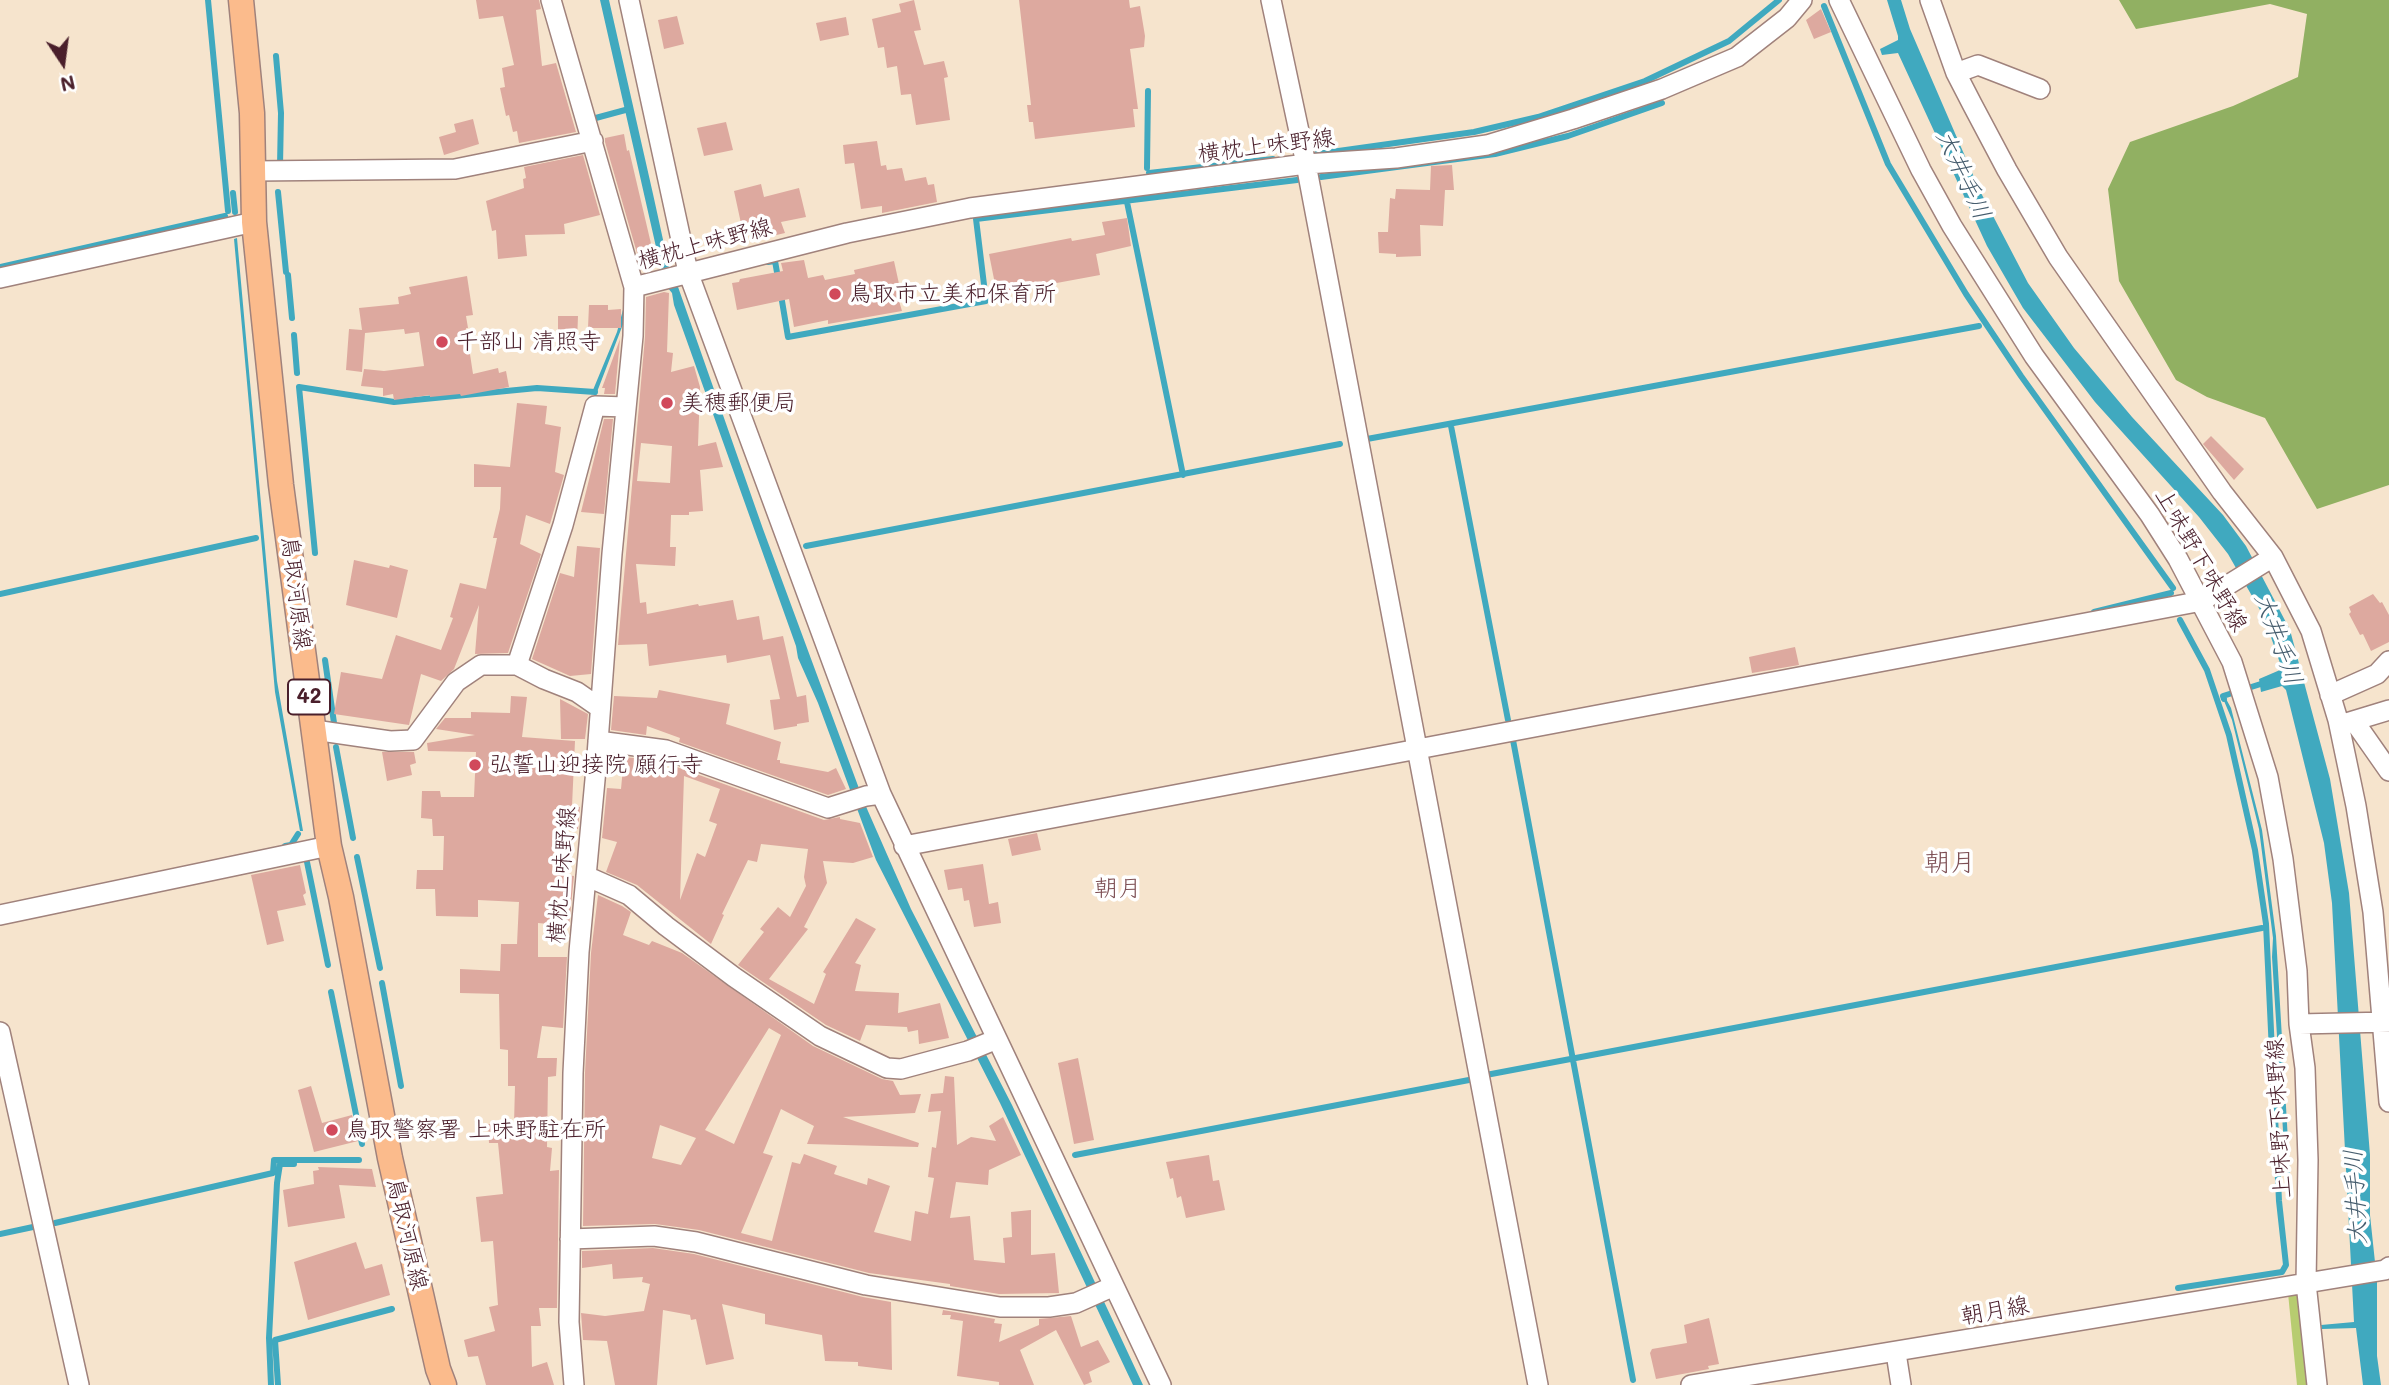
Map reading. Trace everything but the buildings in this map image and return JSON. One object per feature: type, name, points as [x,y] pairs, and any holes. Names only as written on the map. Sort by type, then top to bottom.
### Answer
[{"type":"main road","name":"鳥取河原線","points":[[241,0],[252,113],[254,222],[281,485],[329,846],[390,1158],[438,1369],[444,1385]]},
{"type":"street","points":[[551,0],[634,287]]},
{"type":"street","points":[[629,0],[688,272],[881,794],[1161,1385]]},
{"type":"street","points":[[1271,0],[1307,164],[1538,1385]]},
{"type":"street","name":"横枕上味野線","points":[[574,1385],[569,1322],[573,1073],[579,952],[610,567],[633,336],[634,287],[847,233],[958,210],[1307,164],[1396,158],[1487,145],[1662,89],[1737,57],[1787,18],[1802,0]]},
{"type":"street","name":"上味野下味野線","points":[[1839,0],[1921,170],[1952,226],[2034,356],[2150,515],[2202,601],[2232,662],[2268,777],[2283,859],[2297,971],[2308,1024],[2305,1068],[2308,1246],[2317,1385]]},
{"type":"street","points":[[1930,0],[1956,74],[2007,170],[2058,257],[2222,492],[2273,557],[2311,631],[2330,695],[2347,723],[2389,771]]},
{"type":"street","points":[[1956,74],[1978,65],[2040,89]]},
{"type":"street","points":[[253,172],[456,169],[593,141]]},
{"type":"street","points":[[0,278],[254,222]]},
{"type":"street","points":[[517,665],[563,525],[595,406],[626,407]]},
{"type":"street","points":[[904,846],[2202,601],[2273,557]]},
{"type":"street","points":[[2330,695],[2376,674],[2389,661]]},
{"type":"street","points":[[314,730],[390,741],[413,740],[456,682],[481,665],[517,665],[578,692],[600,708]]},
{"type":"street","points":[[2347,723],[2389,710]]},
{"type":"street","points":[[2347,723],[2356,806],[2373,912],[2389,1102]]},
{"type":"street","points":[[598,741],[666,750],[828,808],[881,794]]},
{"type":"street","points":[[0,915],[329,846]]},
{"type":"street","points":[[586,876],[629,895],[715,962],[820,1036],[887,1068],[915,1065],[968,1051],[996,1039]]},
{"type":"street","points":[[2308,1024],[2382,1023]]},
{"type":"street","points":[[0,1032],[79,1385]]},
{"type":"street","points":[[570,1239],[654,1236],[696,1242],[866,1285],[1000,1307],[1049,1307],[1076,1303],[1114,1286]]},
{"type":"street","name":"朝月線","points":[[1691,1385],[1896,1353],[2387,1269]]},
{"type":"street","points":[[1896,1353],[1902,1385]]},
{"type":"green space","points":[[2119,0],[2389,0],[2389,485],[2317,509],[2265,418],[2207,397],[2176,380],[2119,281],[2108,189],[2130,142],[2233,106],[2298,77],[2307,14],[2270,4],[2136,29]]},
{"type":"green space","points":[[2288,1293],[2301,1295],[2311,1385],[2297,1385]]},
{"type":"water","points":[[600,0],[609,0],[653,194],[669,267],[661,269]]},
{"type":"water","name":"大井手川","points":[[1887,0],[1901,0],[1910,29],[1980,191],[2028,283],[2074,348],[2132,417],[2223,515],[2246,546],[2290,630],[2330,779],[2349,893],[2370,1155],[2370,1215],[2377,1281],[2377,1356],[2381,1385],[2363,1385],[2356,1328],[2322,1329],[2321,1325],[2354,1322],[2332,903],[2324,843],[2286,690],[2282,686],[2261,692],[2259,679],[2280,670],[2281,666],[2264,617],[2228,554],[2199,517],[2095,402],[2023,308],[1987,246],[1898,53],[1882,55],[1880,49],[1898,40]]},
{"type":"water","points":[[237,238],[277,681],[303,831],[300,831],[275,692],[234,239]]},
{"type":"water","points":[[677,284],[763,529],[864,802],[911,909],[1012,1105],[1143,1385],[1133,1385],[1000,1103],[876,860],[818,703],[798,658],[672,293],[667,287]]},
{"type":"water","points":[[623,287],[626,287],[625,319],[597,392],[593,390],[617,332],[624,306]]},
{"type":"water","points":[[2228,694],[2225,697],[2231,708],[2262,830],[2276,936],[2291,1192],[2287,1194],[2273,938],[2259,829],[2232,720],[2222,696]]},
{"type":"waterway","points":[[208,0],[228,211]]},
{"type":"waterway","points":[[1317,154],[1474,132],[1538,117],[1645,81],[1729,41],[1779,0]]},
{"type":"waterway","points":[[1824,6],[1888,164],[1966,294],[2021,376],[2173,588]]},
{"type":"waterway","points":[[276,56],[281,113],[280,166]]},
{"type":"waterway","points":[[1147,168],[1148,91]]},
{"type":"waterway","points":[[1321,177],[1495,154],[1568,136],[1662,103]]},
{"type":"waterway","points":[[592,119],[629,109]]},
{"type":"waterway","points":[[1149,173],[1273,159]]},
{"type":"waterway","points":[[781,295],[788,337],[986,301],[976,219],[1297,180]]},
{"type":"waterway","points":[[278,192],[286,272]]},
{"type":"waterway","points":[[233,193],[235,212]]},
{"type":"waterway","points":[[1127,202],[1183,475]]},
{"type":"waterway","points":[[0,267],[225,216]]},
{"type":"waterway","points":[[768,262],[775,261],[778,278]]},
{"type":"waterway","points":[[288,275],[292,318]]},
{"type":"waterway","points":[[1367,439],[1979,326]]},
{"type":"waterway","points":[[294,335],[297,373]]},
{"type":"waterway","points":[[315,553],[299,387],[394,402],[537,388],[595,392]]},
{"type":"waterway","points":[[1451,426],[1508,720]]},
{"type":"waterway","points":[[806,546],[1340,444]]},
{"type":"waterway","points":[[0,594],[256,538]]},
{"type":"waterway","points":[[2094,612],[2171,593]]},
{"type":"waterway","points":[[2178,1288],[2282,1272],[2286,1265],[2279,1201],[2266,924],[2255,850],[2229,735],[2207,670],[2180,620]]},
{"type":"waterway","points":[[325,660],[334,723]]},
{"type":"waterway","name":"大井手川","points":[[2224,699],[2223,696],[2267,682]]},
{"type":"waterway","points":[[1513,740],[1633,1380]]},
{"type":"waterway","points":[[336,747],[353,838]]},
{"type":"waterway","points":[[285,846],[291,845],[298,834]]},
{"type":"waterway","points":[[357,857],[380,968]]},
{"type":"waterway","points":[[307,862],[328,965]]},
{"type":"waterway","points":[[1486,1075],[2262,928]]},
{"type":"waterway","points":[[382,983],[401,1086]]},
{"type":"waterway","points":[[331,992],[362,1144]]},
{"type":"waterway","points":[[1075,1155],[1469,1080]]},
{"type":"waterway","points":[[55,1223],[273,1173],[274,1160],[359,1160]]},
{"type":"waterway","points":[[271,1385],[269,1338],[277,1183],[280,1164],[294,1164]]},
{"type":"waterway","points":[[0,1234],[33,1227]]},
{"type":"waterway","points":[[278,1385],[275,1340],[392,1309]]},
{"type":"place","name":"鳥取市立美和保育所","points":[[835,294]]},
{"type":"place","name":"千部山 清照寺","points":[[442,342]]},
{"type":"place","name":"美穂郵便局","points":[[667,403]]},
{"type":"place","name":"弘誓山迎接院 願行寺","points":[[475,765]]},
{"type":"place","name":"鳥取警察署 上味野駐在所","points":[[332,1130]]},
{"type":"district","name":"朝月","points":[[1950,863]]},
{"type":"district","name":"朝月","points":[[1118,889]]}]
